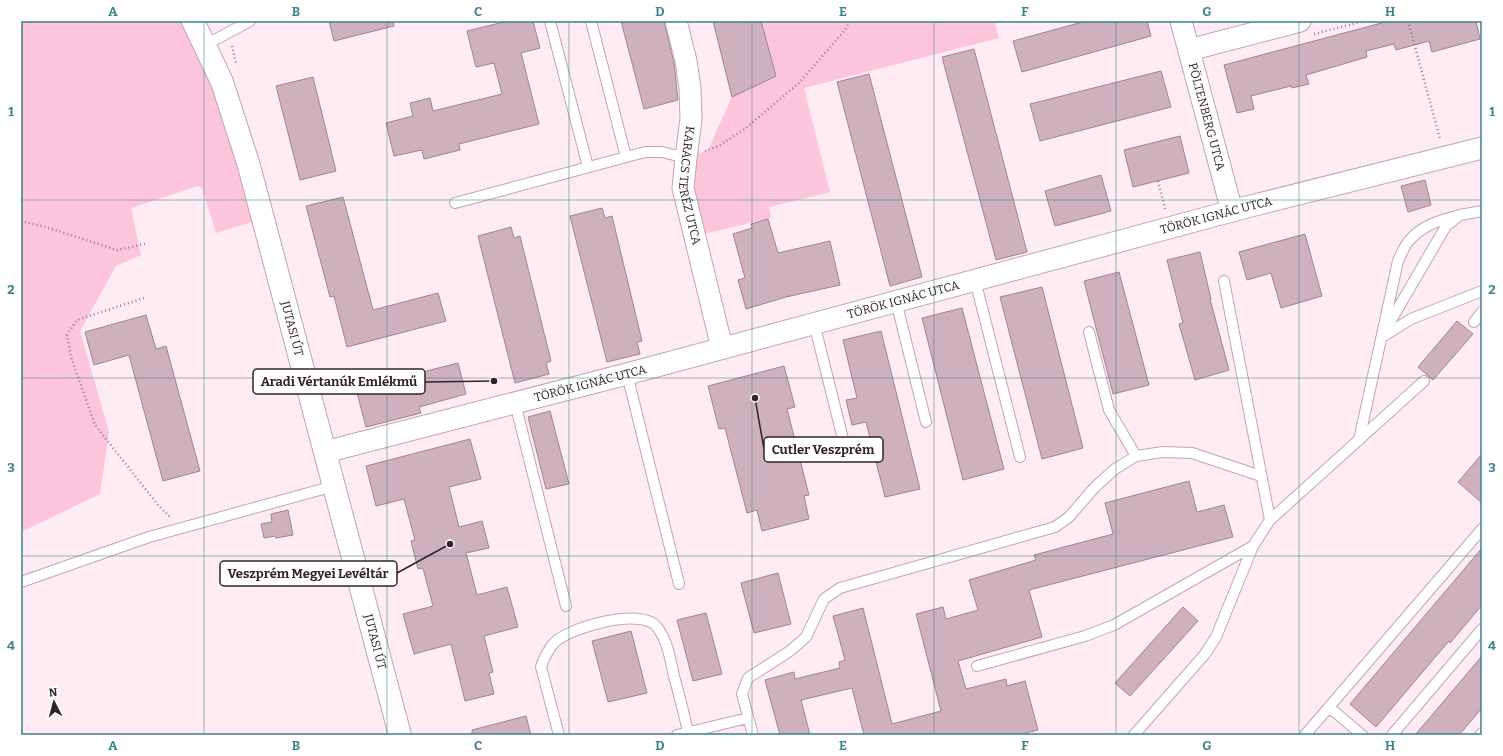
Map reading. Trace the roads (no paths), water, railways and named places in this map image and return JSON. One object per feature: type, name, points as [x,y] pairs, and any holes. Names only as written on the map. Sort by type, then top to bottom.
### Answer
[{"type":"street","name":"JUTASI ÚT","points":[[193,21],[222,82],[249,166],[334,486],[397,734]]},
{"type":"street","name":"KARACS TERÉZ UTCA","points":[[676,21],[686,61],[690,88],[691,119],[683,188],[722,348]]},
{"type":"street","name":"PÖLTENBERG UTCA","points":[[1182,21],[1232,211]]},
{"type":"street","points":[[1189,50],[1307,28]]},
{"type":"street","name":"TÖRÖK IGNÁC UTCA","points":[[325,452],[627,374],[1232,211],[1482,148]]},
{"type":"lane","points":[[205,46],[250,21]]},
{"type":"lane","points":[[550,21],[588,167]]},
{"type":"lane","points":[[592,21],[626,157]]},
{"type":"lane","points":[[455,203],[645,152],[662,152],[686,158]]},
{"type":"lane","points":[[1359,440],[1398,261],[1408,242],[1422,230],[1438,221],[1482,211]]},
{"type":"lane","points":[[1380,338],[1446,226],[1460,215]]},
{"type":"lane","points":[[975,280],[1020,457]]},
{"type":"lane","points":[[1224,281],[1270,520]]},
{"type":"lane","points":[[1380,338],[1411,319],[1482,290]]},
{"type":"lane","points":[[896,302],[926,422]]},
{"type":"lane","points":[[1474,322],[1482,312]]},
{"type":"lane","points":[[814,323],[845,446]]},
{"type":"lane","points":[[1088,332],[1109,410],[1136,456]]},
{"type":"lane","points":[[627,374],[679,584]]},
{"type":"lane","points":[[1134,735],[1205,654],[1216,637],[1253,546],[1270,520],[1424,381]]},
{"type":"lane","points":[[515,403],[566,606]]},
{"type":"lane","points":[[753,735],[742,694],[748,678],[790,651],[806,637],[824,598],[840,588],[1055,527],[1069,517],[1095,487],[1115,469],[1136,456],[1163,452],[1192,453],[1261,476]]},
{"type":"lane","points":[[21,582],[149,537],[334,486]]},
{"type":"lane","points":[[1305,735],[1482,529]]},
{"type":"lane","points":[[977,666],[1085,636],[1114,625],[1253,546]]},
{"type":"lane","points":[[559,735],[542,666],[545,656],[555,642],[574,630],[619,618],[644,620],[656,626],[665,640],[688,732]]},
{"type":"lane","points":[[1392,735],[1482,629]]},
{"type":"lane","points":[[1329,707],[1362,735]]},
{"type":"lane","points":[[677,735],[748,718]]},
{"type":"place","name":"Aradi Vértanúk Emlékmű","points":[[494,381]]},
{"type":"place","name":"Cutler Veszprém","points":[[755,398]]},
{"type":"place","name":"Veszprém Megyei Levéltár","points":[[450,544]]}]
